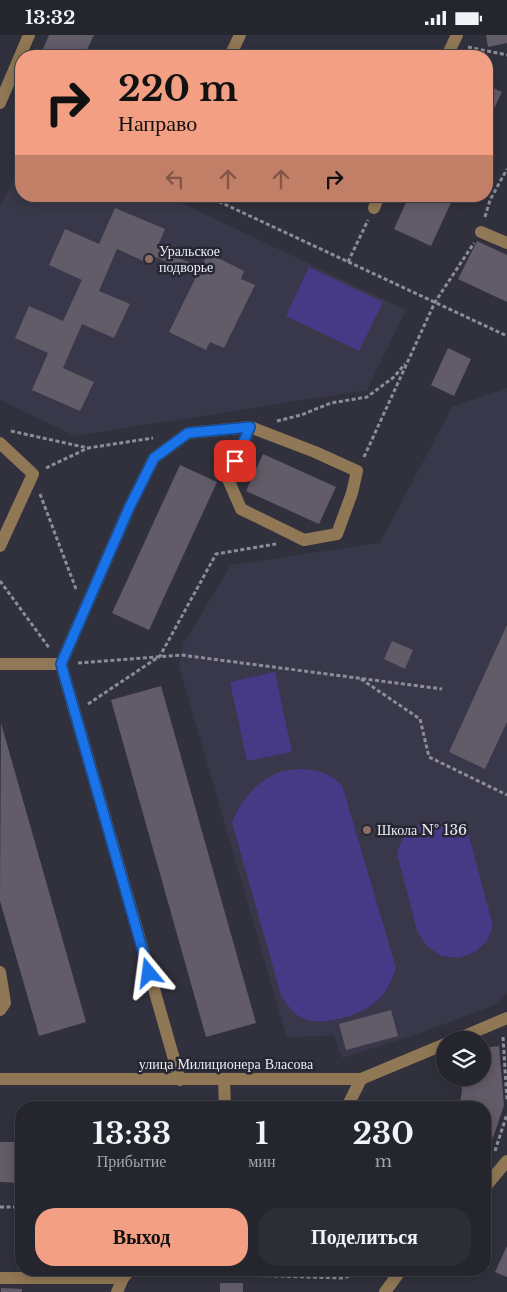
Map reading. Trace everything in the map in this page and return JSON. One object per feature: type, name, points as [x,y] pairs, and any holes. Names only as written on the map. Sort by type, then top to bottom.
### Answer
[{"type":"street","points":[[23,50],[29,35]]},
{"type":"street","points":[[233,50],[240,35]]},
{"type":"street","points":[[0,103],[15,68]]},
{"type":"street","points":[[374,208],[377,202]]},
{"type":"street","points":[[481,232],[507,243]]},
{"type":"street","points":[[180,1080],[61,664],[129,508],[154,458],[188,433],[250,427],[315,452],[357,471],[352,493],[337,534],[304,539],[240,509],[228,479],[250,427]]},
{"type":"street","points":[[0,443],[33,474],[0,546]]},
{"type":"street","points":[[0,664],[61,664]]},
{"type":"street","points":[[0,972],[5,1003],[0,1010]]},
{"type":"street","points":[[477,1031],[507,1019]]},
{"type":"street","name":"улица Милиционера Власова","points":[[0,1079],[361,1079],[436,1048]]},
{"type":"street","points":[[224,1079],[225,1101]]},
{"type":"street","points":[[350,1101],[361,1079]]},
{"type":"street","points":[[491,1180],[507,1161]]},
{"type":"street","points":[[0,1278],[51,1276]]},
{"type":"street","points":[[117,1292],[125,1276]]},
{"type":"street","points":[[385,1292],[397,1276]]},
{"type":"path","points":[[455,39],[491,50]]},
{"type":"path","points":[[493,51],[507,55]]},
{"type":"path","points":[[493,195],[507,169]]},
{"type":"path","points":[[220,202],[507,336]]},
{"type":"path","points":[[357,471],[435,302],[481,232],[490,202]]},
{"type":"path","points":[[348,262],[374,208]]},
{"type":"path","points":[[275,421],[301,415],[331,403],[367,397],[394,377],[408,361]]},
{"type":"path","points":[[10,431],[88,448]]},
{"type":"path","points":[[84,611],[33,474],[88,448],[161,437]]},
{"type":"path","points":[[75,713],[160,656],[216,554],[304,539]]},
{"type":"path","points":[[0,581],[61,664],[181,655],[442,689]]},
{"type":"path","points":[[361,678],[420,719],[429,757],[507,795]]},
{"type":"path","points":[[502,1031],[507,1101]]},
{"type":"path","points":[[493,1156],[507,1113]]},
{"type":"path","points":[[0,1207],[15,1207]]},
{"type":"path","points":[[257,1276],[343,1278],[349,1276]]},
{"type":"shaded area","name":"Уральское подворье","points":[[15,176],[15,202],[180,202],[406,310],[367,390],[75,436],[0,400],[0,207]]},
{"type":"shaded area","points":[[309,267],[383,302],[359,351],[286,316]]},
{"type":"shaded area","name":"Школа № 136","points":[[507,388],[507,993],[497,1004],[417,1034],[342,1058],[334,1035],[287,1038],[179,666],[183,645],[231,565],[380,543],[452,407]]},
{"type":"shaded area","points":[[275,672],[292,752],[247,761],[230,682]]},
{"type":"shaded area","points":[[299,769],[322,773],[332,777],[342,785],[396,968],[385,991],[373,1004],[355,1014],[334,1020],[313,1021],[305,1019],[291,1009],[281,995],[232,822],[245,799],[264,780],[282,771]]},
{"type":"shaded area","points":[[430,821],[450,824],[468,833],[493,926],[487,941],[475,952],[459,958],[441,956],[427,946],[417,931],[397,853],[403,837],[419,824]]},
{"type":"building","points":[[49,35],[94,35],[87,50],[43,50]]},
{"type":"building","points":[[486,35],[507,35],[507,43],[488,47]]},
{"type":"building","points":[[493,88],[502,92],[493,111]]},
{"type":"building","points":[[406,202],[451,202],[431,246],[394,229]]},
{"type":"building","points":[[115,208],[165,229],[157,248],[201,268],[208,253],[244,271],[241,279],[255,285],[224,348],[210,342],[206,350],[169,332],[197,275],[153,256],[150,264],[117,249],[99,291],[130,304],[114,338],[82,324],[63,368],[94,382],[80,411],[32,390],[48,353],[15,338],[29,306],[63,321],[82,280],[49,265],[65,229],[99,244]]},
{"type":"building","points":[[477,241],[507,255],[507,302],[458,279]]},
{"type":"building","points":[[448,348],[471,359],[454,396],[431,385]]},
{"type":"building","points":[[263,454],[336,487],[319,524],[246,491]]},
{"type":"building","points":[[180,465],[217,482],[149,630],[112,613]]},
{"type":"building","points":[[507,625],[507,722],[485,769],[449,752]]},
{"type":"building","points":[[392,641],[413,650],[405,669],[384,659]]},
{"type":"building","points":[[161,686],[256,1023],[206,1037],[111,700]]},
{"type":"building","points":[[1,723],[86,1022],[39,1036],[0,901]]},
{"type":"building","points":[[391,1010],[398,1036],[346,1050],[339,1024]]},
{"type":"building","points":[[499,1046],[504,1105],[491,1140],[491,1101],[460,1101],[462,1086],[491,1086],[491,1047]]},
{"type":"building","points":[[0,1142],[15,1142],[15,1183],[0,1182]]},
{"type":"building","points":[[507,1246],[507,1277],[495,1272]]},
{"type":"building","points":[[220,1283],[243,1283],[243,1292],[220,1292]]},
{"type":"building","points":[[1,1288],[22,1289],[22,1292],[1,1292]]},
{"type":"place","name":"Уральское подворье","points":[[149,259]]},
{"type":"place","name":"Школа № 136","points":[[367,830]]},
{"type":"route","points":[[149,973],[61,664],[129,508],[154,458],[188,433],[250,427],[235,461]]}]
